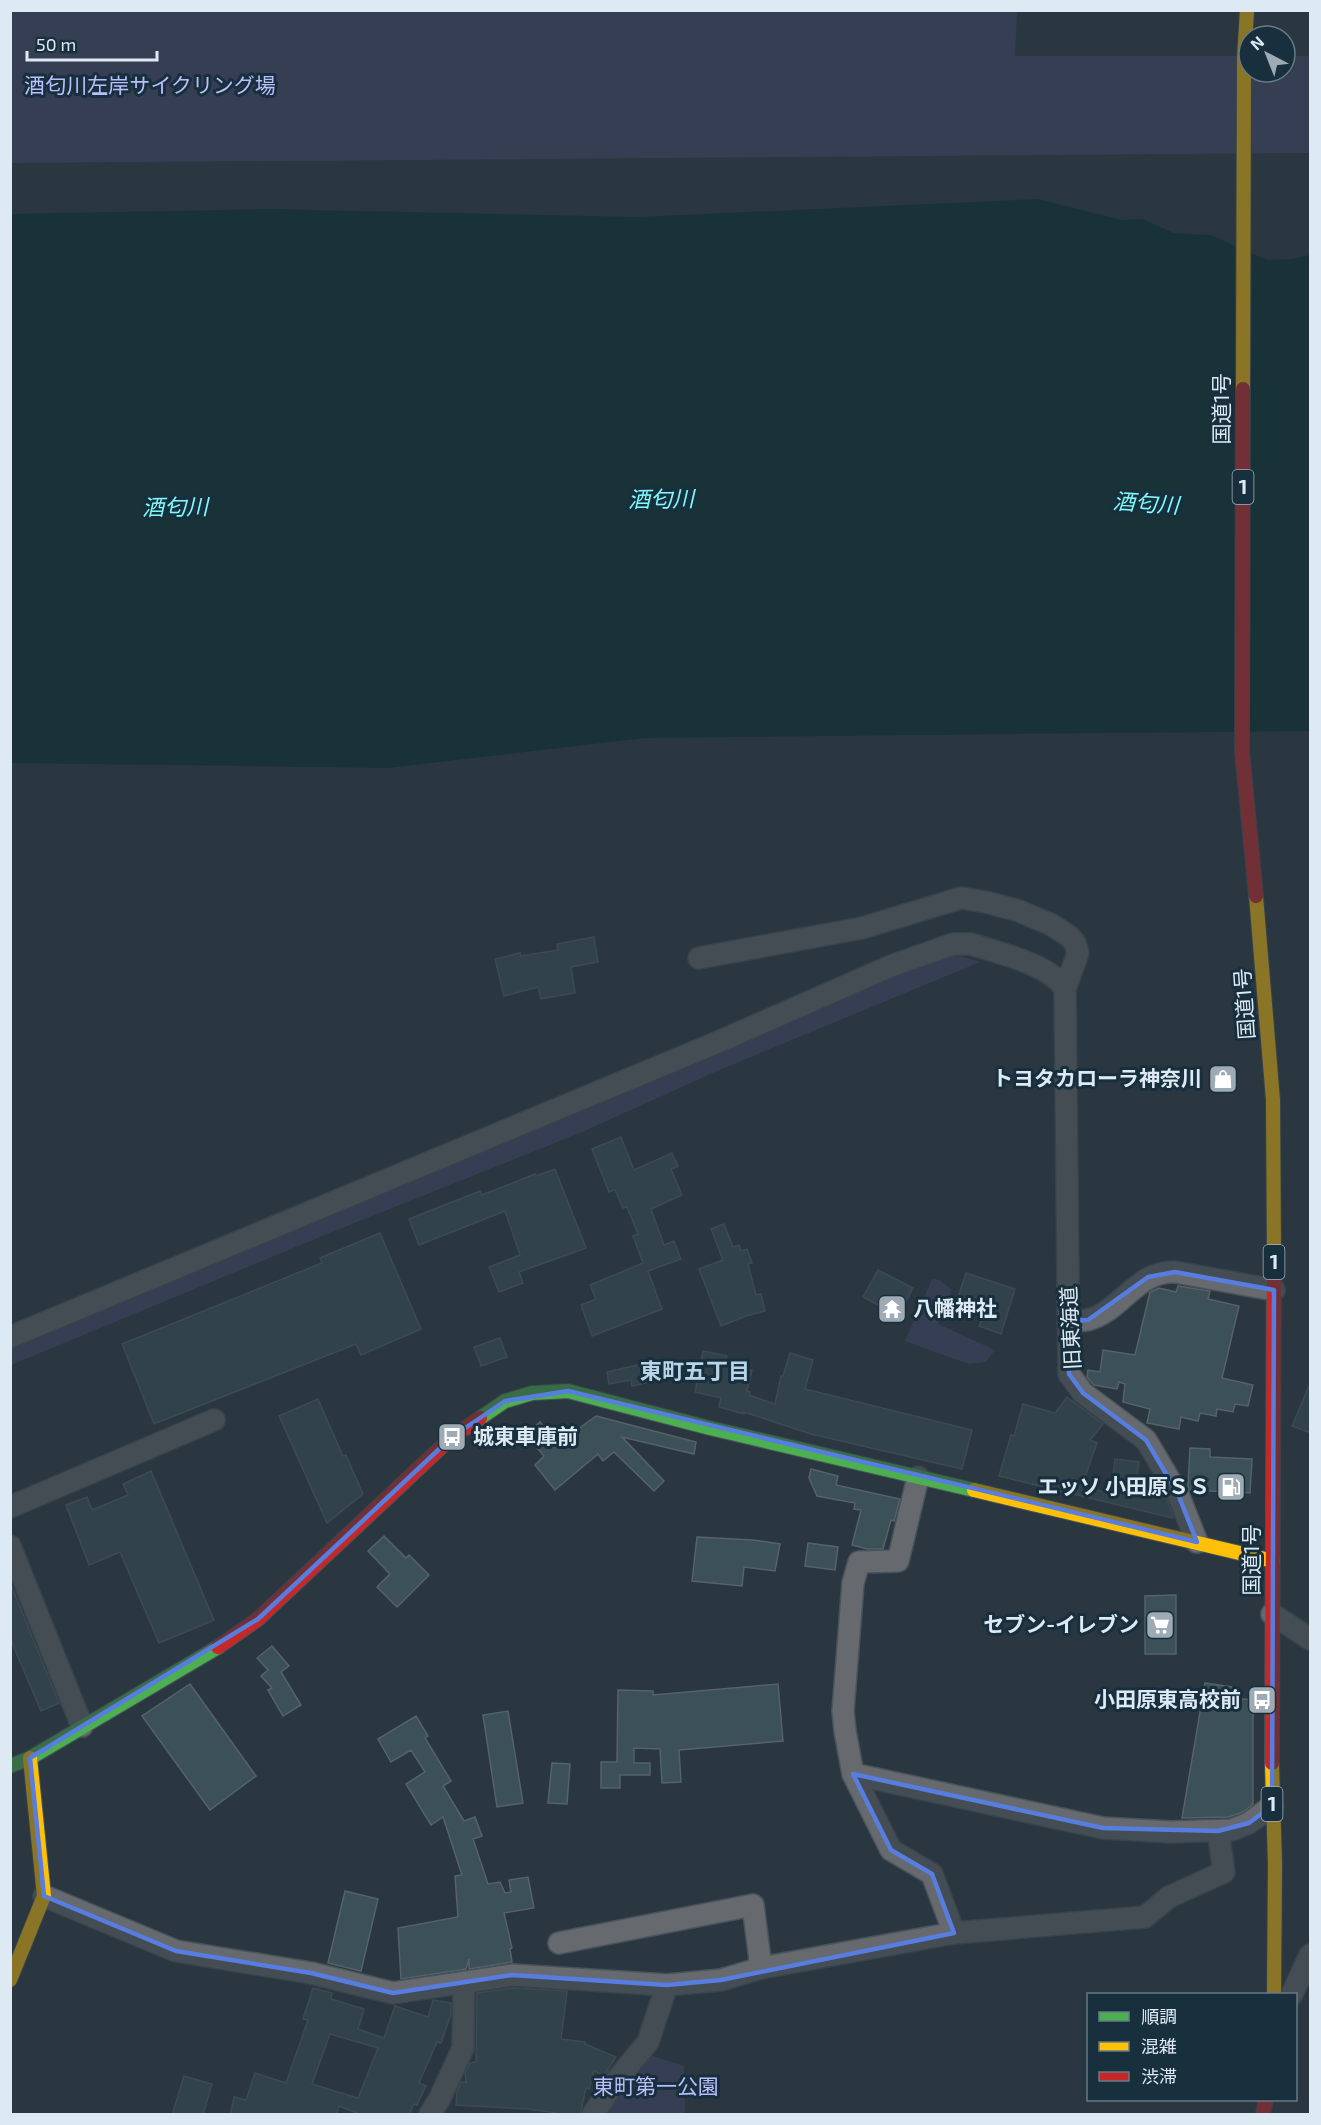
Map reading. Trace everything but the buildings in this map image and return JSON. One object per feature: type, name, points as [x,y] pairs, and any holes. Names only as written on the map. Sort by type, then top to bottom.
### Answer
[{"type":"main road","name":"国道1号","points":[[1247,10],[1244,59],[1242,751],[1263,963],[1273,1100],[1272,1806],[1275,1864],[1274,1993]]},
{"type":"main road","points":[[10,1766],[30,1758],[220,1646],[258,1619],[452,1437],[505,1401],[532,1393],[568,1391],[710,1428],[1273,1561]]},
{"type":"main road","points":[[10,1980],[44,1896],[30,1758]]},
{"type":"street","points":[[699,958],[862,928],[961,898],[1019,911],[1050,924],[1069,936],[1075,943],[1078,953],[1065,989]]},
{"type":"street","points":[[10,1337],[718,1042],[891,966],[953,944],[971,944],[1040,968],[1057,978],[1065,989]]},
{"type":"street","name":"旧東海道","points":[[1065,989],[1069,1374],[1083,1393],[1146,1440],[1178,1494],[1197,1542]]},
{"type":"street","points":[[1068,1321],[1088,1320],[1103,1312],[1148,1277],[1164,1271],[1274,1290]]},
{"type":"street","points":[[10,1506],[214,1420]]},
{"type":"street","points":[[918,1477],[898,1561],[859,1562],[853,1582],[843,1711],[853,1774],[891,1850],[932,1874],[954,1933]]},
{"type":"street","points":[[10,1546],[82,1726]]},
{"type":"street","points":[[1272,1614],[1311,1639]]},
{"type":"street","points":[[853,1774],[1103,1828],[1171,1832],[1232,1830],[1249,1823],[1272,1806]]},
{"type":"street","points":[[44,1896],[176,1952],[311,1973],[393,1993],[512,1975],[667,1984],[721,1980],[761,1968],[954,1933],[1145,1917],[1169,1897],[1224,1872],[1218,1831]]},
{"type":"street","points":[[559,1943],[753,1905],[761,1968]]},
{"type":"street","points":[[1293,1993],[1311,1955]]},
{"type":"street","points":[[430,2115],[463,2048],[464,1982]]},
{"type":"street","points":[[593,2115],[615,2082],[648,2042],[667,1984]]},
{"type":"highlighted area","points":[[1175,1272],[1274,1290],[1272,1806],[1249,1823],[1218,1831],[1103,1828],[853,1774],[891,1850],[932,1874],[954,1933],[721,1980],[667,1985],[512,1975],[393,1993],[311,1973],[176,1951],[44,1896],[30,1758],[258,1619],[452,1437],[505,1401],[568,1391],[1197,1542],[1178,1494],[1146,1440],[1083,1393],[1069,1374],[1068,1321],[1088,1320],[1148,1277]]},
{"type":"green space","name":"酒匂川左岸サイクリング場","points":[[10,11],[1017,11],[1015,56],[1237,56],[1237,84],[1297,84],[1297,56],[1310,56],[1310,153],[11,163]]},
{"type":"green space","points":[[949,953],[980,962],[717,1071],[580,1133],[332,1232],[11,1365],[11,1341]]},
{"type":"green space","points":[[932,1279],[939,1280],[952,1290],[938,1324],[995,1350],[986,1362],[969,1364],[905,1341]]},
{"type":"green space","name":"東町第一公園","points":[[646,2054],[684,2066],[685,2114],[599,2114]]},
{"type":"water","name":"酒匂川","points":[[1038,199],[1122,220],[1142,219],[1174,233],[1211,235],[1267,260],[1292,259],[1310,255],[1310,731],[644,738],[388,768],[11,763],[10,214],[271,209],[637,217]]},
{"type":"traffic: fast","points":[[480,1418],[505,1401],[532,1393],[568,1391],[710,1428],[974,1490]]},
{"type":"traffic: fast","points":[[10,1766],[30,1758],[218,1647]]},
{"type":"traffic: slow","points":[[1243,389],[1244,59],[1247,10]]},
{"type":"traffic: slow","points":[[1256,896],[1273,1100],[1274,1256]]},
{"type":"traffic: slow","points":[[974,1490],[1273,1561]]},
{"type":"traffic: slow","points":[[10,1980],[44,1896],[30,1758]]},
{"type":"traffic: slow","points":[[1272,1763],[1275,1864],[1274,1993]]},
{"type":"traffic: jam","points":[[1243,389],[1242,751],[1256,896]]},
{"type":"traffic: jam","points":[[1272,1763],[1274,1256]]},
{"type":"traffic: jam","points":[[218,1647],[258,1619],[452,1437],[480,1418]]},
{"type":"traffic: jam","points":[[1263,2114],[1266,2101]]},
{"type":"place","name":"トヨタカローラ神奈川","points":[[1223,1079]]},
{"type":"place","name":"八幡神社","points":[[892,1309]]},
{"type":"place","name":"城東車庫前","points":[[452,1437]]},
{"type":"place","name":"エッソ 小田原ＳＳ","points":[[1231,1487]]},
{"type":"place","name":"セブン-イレブン","points":[[1160,1625]]},
{"type":"place","name":"小田原東高校前","points":[[1262,1700]]},
{"type":"district","name":"東町五丁目","points":[[695,1371]]}]
